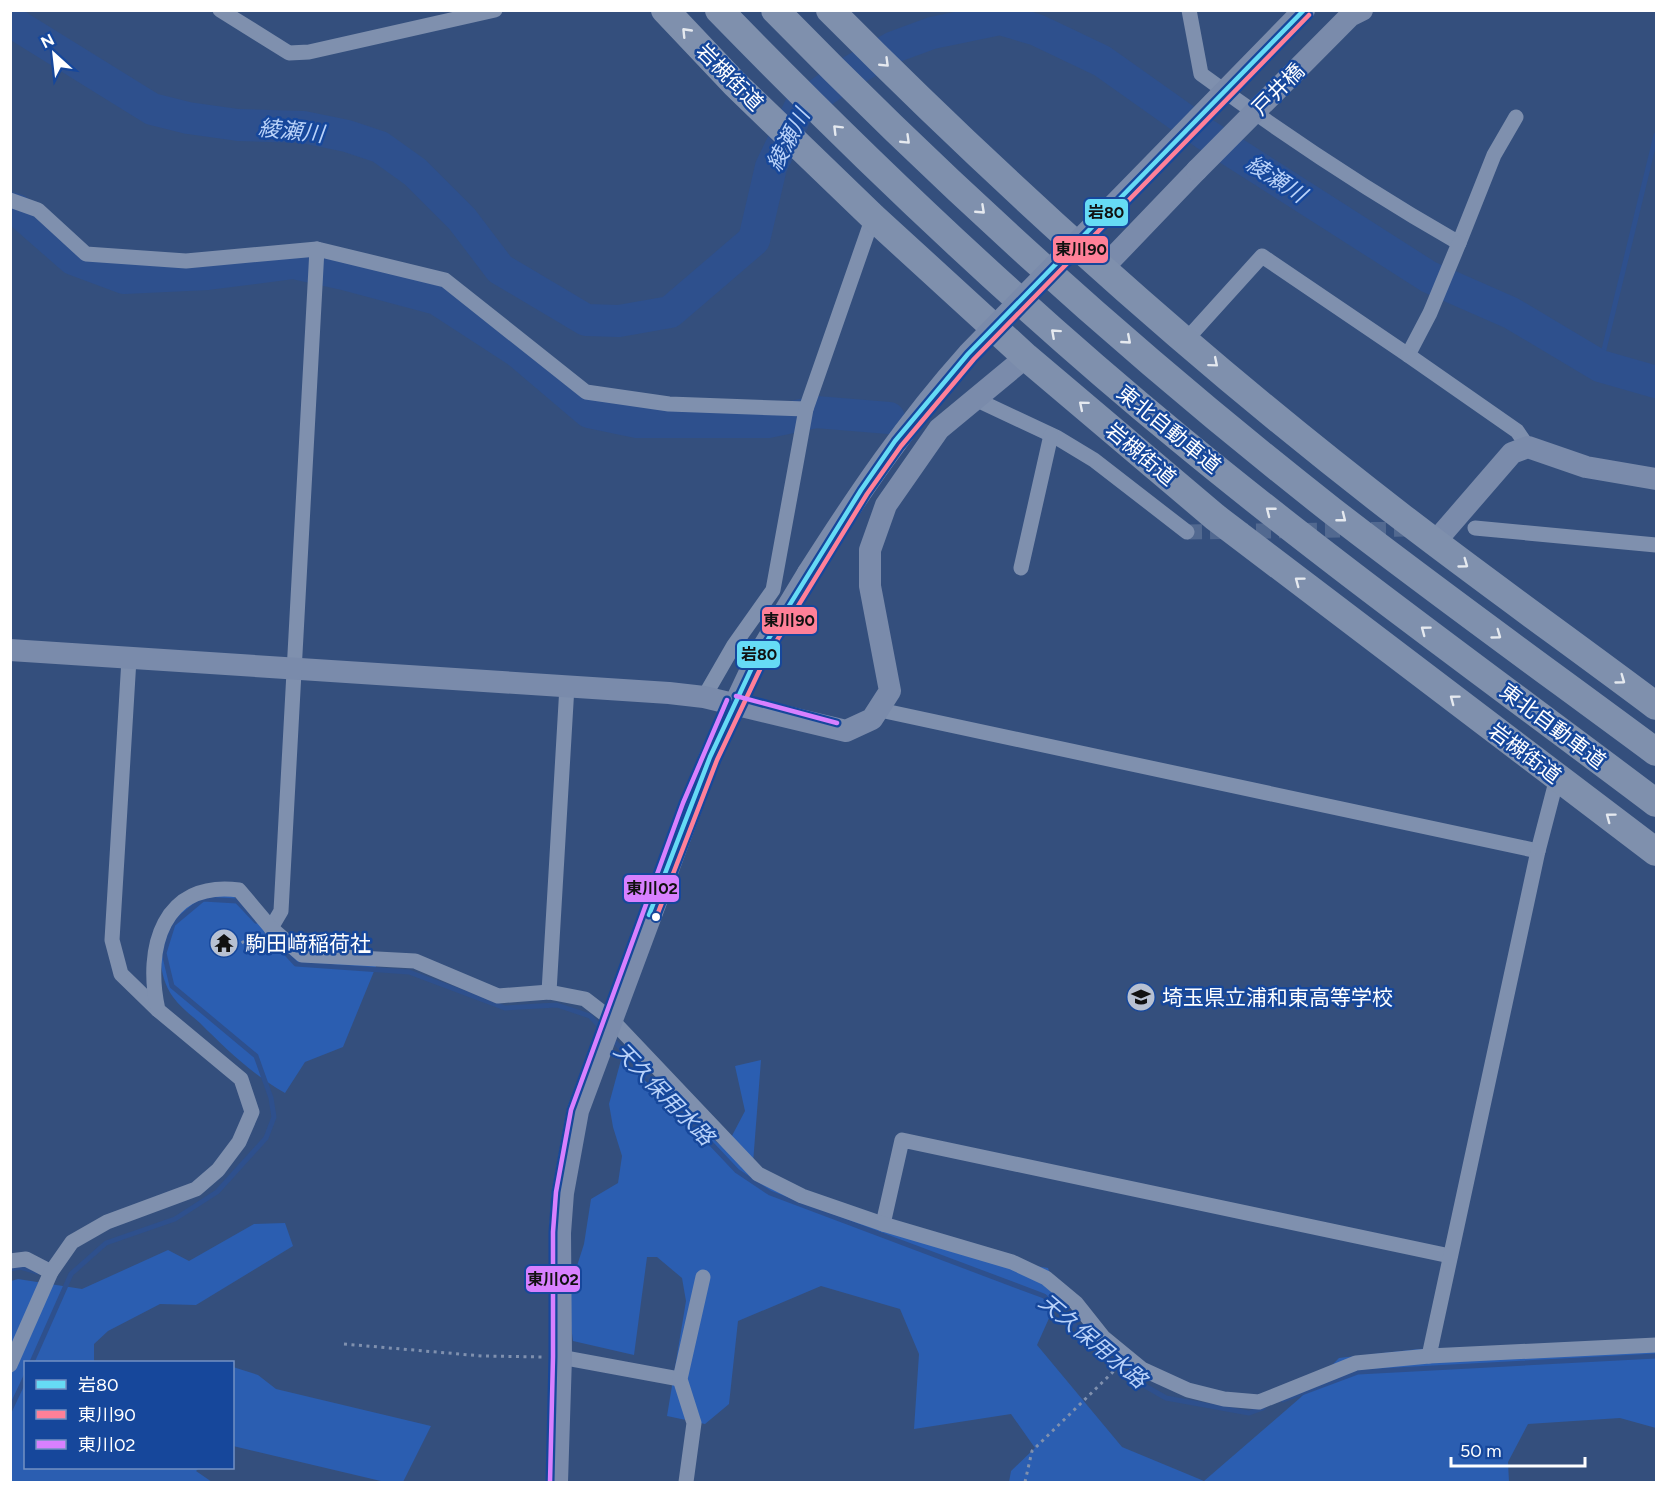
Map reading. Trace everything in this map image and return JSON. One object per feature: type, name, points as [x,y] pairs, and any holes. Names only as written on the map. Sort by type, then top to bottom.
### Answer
[{"type":"highway","name":"岩槻街道","points":[[665,10],[735,84],[873,218],[1026,357],[1215,517],[1656,852]]},
{"type":"highway","name":"東北自動車道","points":[[719,10],[894,185],[1085,359],[1181,440],[1344,570],[1656,803]]},
{"type":"highway","name":"東北自動車道","points":[[775,10],[938,171],[1085,304],[1330,508],[1656,752]]},
{"type":"highway","points":[[836,17],[1012,187],[1102,269],[1186,340],[1435,542],[1656,706]]},
{"type":"street","points":[[220,10],[289,53],[309,52],[495,10]]},
{"type":"street","points":[[1189,10],[1201,74],[1268,123],[1413,217],[1459,243]]},
{"type":"street","points":[[557,1482],[561,1357],[559,1272],[563,1193],[578,1111],[690,806],[734,703],[756,659],[861,490],[931,396],[1304,10]]},
{"type":"street","name":"戸井橋","points":[[1102,269],[1350,16],[1362,10]]},
{"type":"street","points":[[1408,355],[1431,313],[1494,155],[1516,117]]},
{"type":"street","points":[[10,200],[38,210],[86,254],[186,261],[316,261],[445,280],[586,392],[669,404],[806,409]]},
{"type":"street","points":[[705,697],[734,645],[773,590],[806,409],[873,218]]},
{"type":"street","points":[[1186,340],[1262,256],[1517,431],[1528,447],[1586,467],[1656,479]]},
{"type":"street","points":[[264,930],[281,911],[316,261]]},
{"type":"street","points":[[10,650],[705,697],[846,731],[861,726],[880,710],[890,691],[889,675],[870,586],[870,550],[886,504],[939,429],[1026,357]]},
{"type":"street","points":[[975,399],[1051,435],[1094,460],[1187,532]]},
{"type":"street","points":[[1021,568],[1051,435]]},
{"type":"street","points":[[1435,542],[1512,453],[1528,447]]},
{"type":"street","points":[[1475,528],[1656,546]]},
{"type":"street","points":[[10,1365],[51,1272],[72,1242],[107,1222],[196,1189],[218,1170],[239,1142],[252,1112],[241,1079],[158,1010],[121,974],[112,940],[129,659]]},
{"type":"street","points":[[549,992],[567,686]]},
{"type":"street","points":[[880,710],[1538,851]]},
{"type":"street","points":[[1429,1356],[1538,851],[1557,778]]},
{"type":"street","points":[[158,1010],[154,949],[167,917],[194,892],[218,887],[239,890],[264,930],[302,956],[415,961],[498,996],[549,992],[585,999],[611,1019],[758,1174],[802,1196],[883,1224],[1012,1262],[1046,1278],[1076,1303],[1103,1337],[1142,1369],[1188,1390],[1215,1397],[1259,1402],[1356,1363],[1429,1356],[1656,1345]]},
{"type":"street","points":[[883,1224],[902,1140],[1450,1256]]},
{"type":"street","points":[[10,1261],[26,1259],[51,1272]]},
{"type":"street","points":[[686,1482],[694,1424],[680,1379],[703,1277]]},
{"type":"street","points":[[561,1357],[680,1379]]},
{"type":"path","points":[[227,945],[240,944],[264,930]]},
{"type":"path","points":[[345,1344],[482,1356],[561,1357]]},
{"type":"path","points":[[1025,1482],[1032,1451],[1111,1373]]},
{"type":"shaded area","points":[[210,894],[231,894],[299,959],[377,964],[343,1047],[305,1062],[285,1093],[240,1061],[182,1008],[164,980],[161,951],[167,933],[188,905]]},
{"type":"shaded area","points":[[621,1060],[725,1149],[745,1111],[735,1066],[761,1060],[753,1163],[756,1179],[957,1253],[1048,1268],[1059,1296],[1037,1345],[1122,1447],[1204,1481],[1300,1398],[1339,1358],[1419,1349],[1656,1341],[1656,1428],[1620,1418],[1528,1424],[1508,1462],[1509,1482],[1009,1482],[1011,1471],[1035,1448],[1011,1414],[914,1429],[919,1354],[900,1309],[821,1286],[738,1321],[729,1404],[705,1424],[667,1416],[686,1301],[682,1278],[657,1257],[647,1257],[634,1355],[573,1341],[567,1297],[584,1244],[591,1199],[618,1183],[622,1156],[609,1104]]},
{"type":"shaded area","points":[[285,1223],[293,1246],[196,1305],[160,1304],[108,1331],[94,1344],[94,1361],[24,1361],[24,1469],[198,1469],[196,1471],[212,1482],[11,1482],[11,1281],[18,1279],[82,1289],[168,1250],[189,1261],[254,1224]]},
{"type":"shaded area","points":[[234,1367],[258,1375],[276,1389],[431,1426],[403,1482],[385,1482],[234,1446]]},
{"type":"waterway","name":"綾瀬川","points":[[10,21],[152,109],[188,118],[238,125],[303,127],[347,136],[380,147],[415,172],[462,219],[500,269],[586,320],[619,321],[670,312],[754,240],[771,167],[800,107],[852,71],[894,47],[932,33],[1000,19],[1037,30],[1102,61],[1205,134],[1429,277],[1511,313],[1600,366],[1656,382]]},
{"type":"waterway","points":[[1600,366],[1656,135]]},
{"type":"waterway","points":[[10,208],[17,210],[73,259],[124,278],[208,274],[294,263],[437,299],[517,351],[589,412],[637,422],[768,422],[816,412],[889,418]]},
{"type":"waterway","name":"天久保用水路","points":[[32,1361],[71,1274],[106,1243],[175,1219],[217,1192],[266,1138],[274,1117],[271,1098],[256,1056],[172,986],[164,953],[173,924],[203,899],[237,901],[256,921]]},
{"type":"waterway","name":"天久保用水路","points":[[272,938],[296,964],[409,972],[505,1008],[557,1005],[590,1016],[603,1030]]},
{"type":"waterway","name":"天久保用水路","points":[[612,1039],[737,1171],[770,1193],[1044,1296],[1126,1375],[1166,1398],[1249,1413],[1263,1408]]},
{"type":"waterway","points":[[10,1269],[20,1267],[37,1272]]},
{"type":"waterway","name":"天久保用水路","points":[[1283,1400],[1358,1372],[1656,1356]]},
{"type":"waterway","name":"天久保用水路","points":[[10,1410],[24,1380]]},
{"type":"tunnel","points":[[1187,532],[1415,529]]},
{"type":"transit line","name":"岩80","points":[[649,915],[710,757],[756,659],[861,490],[895,441],[968,354],[1304,10]]},
{"type":"transit line","name":"東川90","points":[[656,918],[717,760],[763,663],[867,494],[901,446],[974,359],[1309,15]]},
{"type":"transit line","name":"東川02","points":[[736,696],[837,723]]},
{"type":"transit line","name":"東川02","points":[[550,1482],[553,1232],[556,1192],[571,1110],[683,803],[727,700]]},
{"type":"place","name":"駒田﨑稲荷社","points":[[224,943]]},
{"type":"place","name":"埼玉県立浦和東高等学校","points":[[1141,997]]}]
